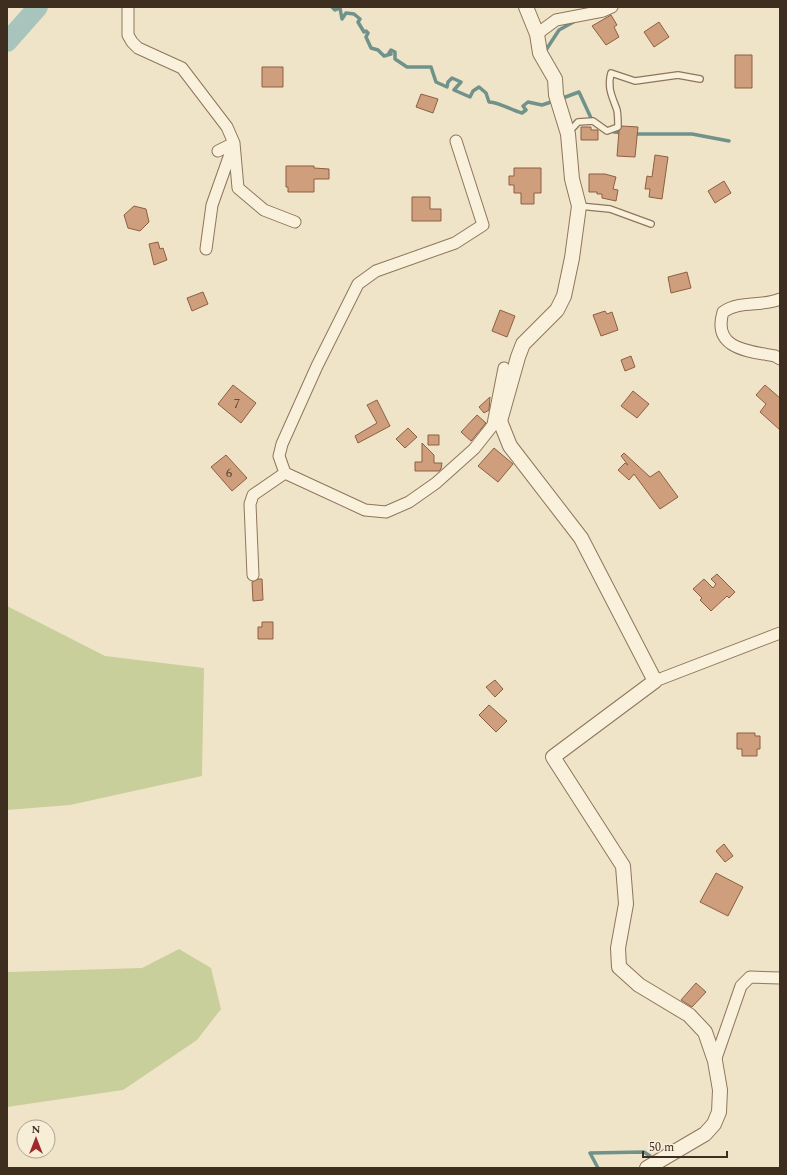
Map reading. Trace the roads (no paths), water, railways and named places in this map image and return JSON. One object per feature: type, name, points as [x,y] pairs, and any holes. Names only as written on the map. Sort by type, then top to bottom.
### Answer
[{"type":"street","points":[[128,7],[128,35],[132,42],[138,48],[182,68],[227,127],[234,143],[238,188],[264,210],[295,222]]},
{"type":"street","points":[[456,142],[483,225],[455,243],[376,271],[358,284],[317,366],[282,444],[280,456],[285,473],[365,510],[386,512],[409,502],[436,484],[474,449],[497,423],[523,344],[557,310],[564,296],[572,258],[579,206],[572,179],[568,134],[556,95],[556,79],[544,58],[526,7]]},
{"type":"street","points":[[536,34],[556,20],[608,9]]},
{"type":"street","points":[[218,151],[234,143]]},
{"type":"street","points":[[206,249],[212,205],[234,143]]},
{"type":"street","points":[[780,299],[773,302],[731,306],[723,312],[720,322],[722,334],[740,350],[775,356],[780,359]]},
{"type":"street","points":[[504,368],[497,423],[510,446],[581,538],[655,681]]},
{"type":"street","points":[[253,575],[250,504],[254,495],[285,473]]},
{"type":"street","points":[[647,1168],[706,1134],[714,1124],[719,1112],[720,1090],[715,1061],[705,1032],[689,1015],[639,985],[619,967],[618,948],[626,904],[623,866],[553,756],[655,681],[780,633]]},
{"type":"street","points":[[715,1061],[741,986],[750,977],[780,978]]},
{"type":"lane","points":[[568,134],[578,122],[593,121],[607,131],[618,127],[617,111],[611,100],[608,83],[611,73],[635,81],[678,75],[700,79]]},
{"type":"lane","points":[[579,206],[610,209],[651,224]]},
{"type":"waterway","points":[[7,42],[38,7]]},
{"type":"waterway","points":[[332,7],[335,10],[340,8],[342,19],[346,13],[354,14],[360,19],[358,22],[364,32],[366,31],[368,33],[366,37],[371,48],[378,50],[384,56],[391,54],[389,53],[391,50],[395,52],[395,59],[407,67],[431,67],[436,82],[447,87],[448,82],[452,78],[461,82],[454,90],[470,97],[473,91],[479,87],[486,93],[489,102],[522,113],[526,110],[523,106],[528,102],[542,105],[554,101]]},
{"type":"waterway","points":[[544,53],[559,30],[577,20]]},
{"type":"waterway","points":[[560,99],[579,92],[591,118],[594,120]]},
{"type":"waterway","points":[[614,132],[623,133]]},
{"type":"waterway","points":[[633,134],[692,134],[729,141]]},
{"type":"waterway","points":[[598,1168],[590,1153],[644,1152],[650,1156]]}]
